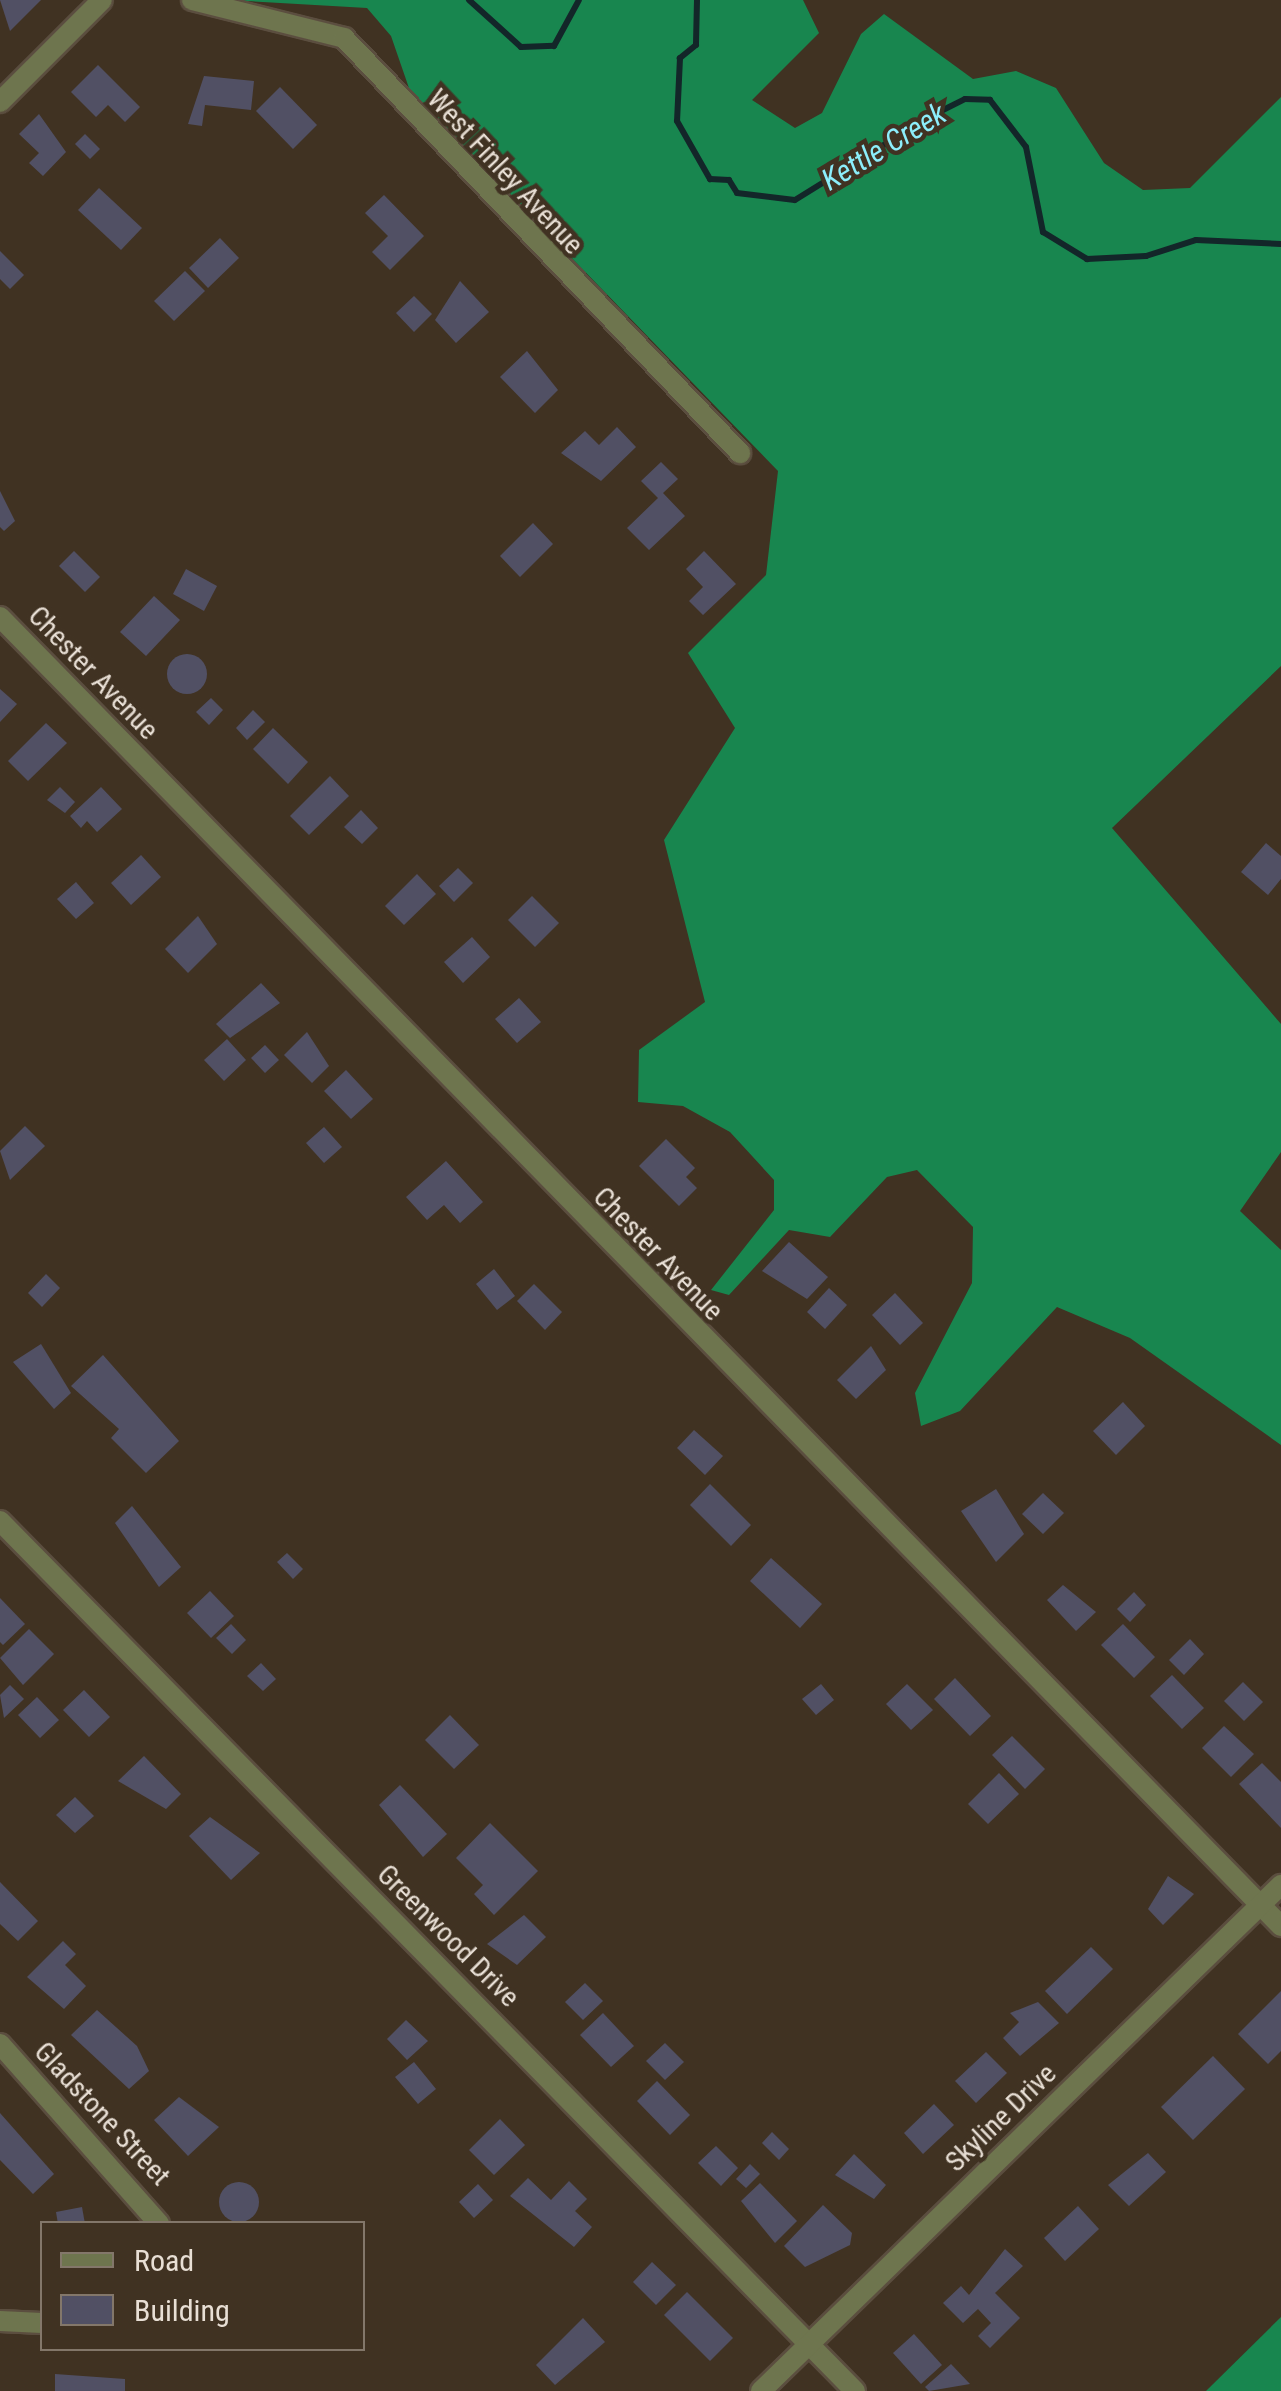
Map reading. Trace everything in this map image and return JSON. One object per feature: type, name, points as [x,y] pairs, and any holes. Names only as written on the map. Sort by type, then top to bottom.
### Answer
[{"type":"street","points":[[0,102],[102,0]]},
{"type":"street","name":"West Finley Avenue","points":[[192,0],[344,38],[740,453]]},
{"type":"street","name":"Chester Avenue","points":[[0,616],[1281,1926]]},
{"type":"street","name":"Greenwood Drive","points":[[0,1521],[855,2391]]},
{"type":"street","name":"Skyline Drive","points":[[761,2391],[1281,1885]]},
{"type":"street","name":"Gladstone Street","points":[[0,2044],[156,2221]]},
{"type":"street","points":[[0,2320],[40,2323]]},
{"type":"green space","points":[[230,0],[803,0],[819,33],[752,100],[795,128],[822,113],[861,34],[884,14],[973,79],[1016,71],[1056,88],[1104,163],[1143,190],[1190,188],[1281,97],[1281,666],[1112,828],[1281,1024],[1281,1152],[1240,1211],[1281,1250],[1281,1445],[1130,1338],[1057,1307],[960,1411],[921,1426],[915,1393],[972,1283],[973,1227],[917,1170],[887,1177],[830,1237],[789,1230],[729,1295],[711,1290],[774,1210],[774,1180],[730,1132],[683,1106],[638,1102],[639,1050],[705,1002],[664,840],[735,728],[688,653],[766,575],[778,471],[410,91],[391,36],[367,8]]},
{"type":"green space","points":[[1281,2317],[1281,2391],[1206,2391]]},
{"type":"building","points":[[0,0],[41,0],[10,31]]},
{"type":"building","points":[[98,65],[140,107],[125,122],[108,105],[96,117],[71,92]]},
{"type":"building","points":[[204,76],[254,81],[251,110],[205,105],[202,126],[188,124]]},
{"type":"building","points":[[280,87],[317,125],[293,149],[256,111]]},
{"type":"building","points":[[39,114],[66,152],[43,176],[29,163],[39,153],[19,134]]},
{"type":"building","points":[[85,134],[100,149],[90,159],[75,144]]},
{"type":"building","points":[[99,188],[142,228],[121,250],[78,210]]},
{"type":"building","points":[[384,195],[424,236],[390,270],[372,252],[388,236],[365,213]]},
{"type":"building","points":[[220,238],[239,258],[208,288],[189,268]]},
{"type":"building","points":[[0,251],[24,275],[10,289],[0,279]]},
{"type":"building","points":[[185,271],[205,291],[174,321],[154,301]]},
{"type":"building","points":[[460,281],[489,312],[456,343],[435,320]]},
{"type":"building","points":[[414,296],[432,314],[414,332],[396,313]]},
{"type":"building","points":[[527,351],[558,390],[535,413],[500,377]]},
{"type":"building","points":[[617,427],[636,447],[601,481],[561,453],[585,431],[599,445]]},
{"type":"building","points":[[661,462],[678,479],[663,493],[685,516],[649,550],[627,528],[658,498],[641,481]]},
{"type":"building","points":[[0,491],[15,521],[4,531],[0,527]]},
{"type":"building","points":[[533,523],[553,544],[520,577],[500,556]]},
{"type":"building","points":[[74,551],[100,577],[85,592],[59,566]]},
{"type":"building","points":[[704,551],[736,584],[703,615],[689,601],[703,587],[686,569]]},
{"type":"building","points":[[186,569],[217,586],[204,611],[173,594]]},
{"type":"building","points":[[154,596],[180,620],[146,656],[120,632]]},
{"type":"building","points":[[187,654],[201,660],[207,674],[201,688],[187,694],[173,688],[167,674],[173,660]]},
{"type":"building","points":[[0,689],[17,704],[0,722]]},
{"type":"building","points":[[211,698],[223,710],[209,725],[196,712]]},
{"type":"building","points":[[253,710],[265,722],[247,740],[236,728]]},
{"type":"building","points":[[46,723],[67,743],[28,781],[8,761]]},
{"type":"building","points":[[273,728],[308,762],[288,784],[253,749]]},
{"type":"building","points":[[330,776],[349,796],[309,835],[290,816]]},
{"type":"building","points":[[60,787],[75,802],[65,813],[47,800]]},
{"type":"building","points":[[101,787],[122,809],[97,832],[87,821],[81,828],[70,816]]},
{"type":"building","points":[[361,810],[378,828],[362,844],[344,827]]},
{"type":"building","points":[[1266,843],[1281,856],[1281,879],[1268,895],[1241,872]]},
{"type":"building","points":[[141,855],[161,877],[131,905],[111,883]]},
{"type":"building","points":[[458,868],[473,883],[454,902],[439,886]]},
{"type":"building","points":[[417,874],[436,894],[404,925],[385,906]]},
{"type":"building","points":[[76,882],[94,903],[76,919],[57,899]]},
{"type":"building","points":[[532,896],[559,923],[535,947],[508,920]]},
{"type":"building","points":[[198,916],[217,944],[188,973],[165,949]]},
{"type":"building","points":[[472,937],[490,957],[463,983],[444,962]]},
{"type":"building","points":[[261,983],[280,1003],[230,1038],[216,1024]]},
{"type":"building","points":[[519,998],[541,1022],[517,1043],[495,1019]]},
{"type":"building","points":[[307,1032],[329,1066],[312,1083],[284,1055]]},
{"type":"building","points":[[227,1039],[246,1060],[224,1081],[204,1060]]},
{"type":"building","points":[[265,1045],[279,1060],[265,1073],[251,1058]]},
{"type":"building","points":[[346,1070],[373,1099],[351,1119],[324,1091]]},
{"type":"building","points":[[25,1126],[45,1146],[10,1180],[0,1151]]},
{"type":"building","points":[[324,1127],[342,1147],[324,1163],[306,1143]]},
{"type":"building","points":[[666,1139],[695,1168],[686,1177],[697,1188],[679,1206],[639,1166]]},
{"type":"building","points":[[446,1161],[483,1202],[460,1223],[444,1205],[427,1220],[406,1197]]},
{"type":"building","points":[[789,1242],[828,1277],[807,1299],[762,1271]]},
{"type":"building","points":[[494,1269],[515,1296],[497,1310],[476,1284]]},
{"type":"building","points":[[46,1274],[60,1288],[42,1307],[28,1293]]},
{"type":"building","points":[[534,1284],[562,1312],[545,1330],[517,1301]]},
{"type":"building","points":[[829,1288],[847,1305],[825,1329],[807,1312]]},
{"type":"building","points":[[895,1293],[923,1323],[900,1345],[872,1315]]},
{"type":"building","points":[[41,1344],[71,1393],[54,1409],[13,1362]]},
{"type":"building","points":[[871,1346],[886,1370],[856,1399],[837,1380]]},
{"type":"building","points":[[103,1355],[179,1441],[146,1473],[111,1438],[119,1429],[71,1386]]},
{"type":"building","points":[[1123,1402],[1145,1426],[1116,1455],[1093,1431]]},
{"type":"building","points":[[694,1430],[723,1456],[705,1475],[677,1448]]},
{"type":"building","points":[[710,1484],[751,1525],[731,1546],[690,1505]]},
{"type":"building","points":[[996,1489],[1024,1534],[996,1562],[961,1511]]},
{"type":"building","points":[[1043,1493],[1064,1513],[1043,1534],[1022,1514]]},
{"type":"building","points":[[132,1506],[181,1567],[159,1587],[115,1523]]},
{"type":"building","points":[[287,1553],[303,1569],[293,1579],[277,1562]]},
{"type":"building","points":[[771,1558],[822,1604],[800,1628],[750,1581]]},
{"type":"building","points":[[1063,1585],[1096,1612],[1076,1631],[1047,1600]]},
{"type":"building","points":[[210,1591],[234,1616],[211,1638],[187,1613]]},
{"type":"building","points":[[1134,1592],[1146,1605],[1130,1622],[1117,1609]]},
{"type":"building","points":[[0,1598],[25,1624],[3,1645],[0,1642]]},
{"type":"building","points":[[231,1624],[246,1640],[232,1654],[216,1638]]},
{"type":"building","points":[[1123,1624],[1155,1657],[1134,1678],[1101,1645]]},
{"type":"building","points":[[29,1629],[54,1654],[23,1685],[0,1658]]},
{"type":"building","points":[[1190,1639],[1204,1654],[1184,1675],[1169,1660]]},
{"type":"building","points":[[261,1663],[276,1679],[263,1691],[247,1676]]},
{"type":"building","points":[[1172,1675],[1204,1708],[1182,1729],[1150,1696]]},
{"type":"building","points":[[955,1678],[991,1716],[970,1736],[934,1699]]},
{"type":"building","points":[[1243,1682],[1263,1702],[1244,1721],[1224,1701]]},
{"type":"building","points":[[821,1684],[834,1700],[816,1715],[802,1699]]},
{"type":"building","points":[[907,1684],[933,1710],[911,1730],[886,1704]]},
{"type":"building","points":[[10,1685],[24,1699],[4,1718],[0,1695]]},
{"type":"building","points":[[84,1690],[110,1717],[89,1737],[63,1710]]},
{"type":"building","points":[[37,1697],[59,1720],[40,1738],[18,1715]]},
{"type":"building","points":[[450,1715],[479,1745],[454,1769],[425,1740]]},
{"type":"building","points":[[1224,1726],[1254,1754],[1231,1777],[1202,1748]]},
{"type":"building","points":[[1012,1736],[1045,1769],[1025,1789],[992,1755]]},
{"type":"building","points":[[144,1756],[181,1794],[166,1809],[118,1781]]},
{"type":"building","points":[[1262,1763],[1281,1782],[1281,1828],[1239,1784]]},
{"type":"building","points":[[999,1773],[1019,1794],[988,1824],[968,1804]]},
{"type":"building","points":[[400,1785],[447,1834],[423,1857],[379,1805]]},
{"type":"building","points":[[75,1797],[94,1816],[75,1833],[56,1815]]},
{"type":"building","points":[[210,1817],[260,1853],[231,1880],[189,1836]]},
{"type":"building","points":[[490,1823],[538,1871],[494,1915],[474,1894],[483,1885],[456,1858]]},
{"type":"building","points":[[1168,1876],[1194,1894],[1163,1925],[1148,1909]]},
{"type":"building","points":[[0,1882],[38,1921],[18,1941],[0,1924]]},
{"type":"building","points":[[524,1915],[546,1937],[517,1965],[487,1944]]},
{"type":"building","points":[[63,1941],[76,1954],[65,1965],[86,1986],[64,2009],[27,1977]]},
{"type":"building","points":[[1091,1947],[1113,1969],[1067,2014],[1045,1991]]},
{"type":"building","points":[[585,1983],[603,2001],[583,2020],[565,2002]]},
{"type":"building","points":[[1281,1991],[1281,2051],[1268,2064],[1238,2034]]},
{"type":"building","points":[[1038,2002],[1059,2023],[1020,2056],[1003,2038],[1019,2022],[1010,2013]]},
{"type":"building","points":[[97,2010],[137,2046],[149,2071],[129,2089],[71,2035]]},
{"type":"building","points":[[603,2013],[634,2046],[611,2067],[580,2035]]},
{"type":"building","points":[[406,2020],[428,2041],[407,2060],[387,2039]]},
{"type":"building","points":[[665,2043],[684,2062],[665,2080],[646,2061]]},
{"type":"building","points":[[986,2052],[1007,2073],[976,2103],[955,2081]]},
{"type":"building","points":[[1213,2056],[1245,2089],[1193,2140],[1161,2107]]},
{"type":"building","points":[[414,2062],[436,2089],[418,2104],[395,2077]]},
{"type":"building","points":[[657,2081],[690,2115],[670,2135],[637,2101]]},
{"type":"building","points":[[179,2097],[219,2127],[188,2156],[154,2120]]},
{"type":"building","points":[[934,2104],[954,2125],[923,2154],[904,2133]]},
{"type":"building","points":[[0,2113],[54,2174],[33,2194],[0,2160]]},
{"type":"building","points":[[500,2119],[525,2145],[494,2175],[469,2150]]},
{"type":"building","points":[[772,2132],[789,2149],[779,2160],[762,2143]]},
{"type":"building","points":[[716,2146],[738,2168],[721,2186],[698,2163]]},
{"type":"building","points":[[1148,2153],[1166,2172],[1129,2206],[1108,2185]]},
{"type":"building","points":[[854,2154],[886,2185],[874,2199],[835,2175]]},
{"type":"building","points":[[750,2164],[760,2174],[746,2188],[736,2179]]},
{"type":"building","points":[[528,2178],[551,2200],[569,2181],[587,2199],[575,2211],[592,2227],[574,2247],[510,2196]]},
{"type":"building","points":[[760,2183],[797,2221],[775,2243],[741,2201]]},
{"type":"building","points":[[231,2184],[247,2184],[257,2194],[257,2210],[247,2220],[231,2220],[221,2210],[221,2194]]},
{"type":"building","points":[[478,2184],[493,2200],[474,2218],[459,2202]]},
{"type":"building","points":[[823,2205],[852,2233],[850,2245],[805,2267],[784,2246]]},
{"type":"building","points":[[1078,2206],[1099,2229],[1065,2261],[1044,2238]]},
{"type":"building","points":[[82,2207],[84,2221],[58,2221],[56,2212]]},
{"type":"building","points":[[1005,2249],[1023,2266],[995,2293],[1020,2318],[990,2348],[978,2336],[991,2323],[978,2309],[963,2323],[943,2303],[961,2286],[969,2295]]},
{"type":"building","points":[[652,2262],[676,2285],[656,2305],[633,2282]]},
{"type":"building","points":[[687,2292],[733,2338],[710,2361],[664,2315]]},
{"type":"building","points":[[583,2318],[605,2342],[555,2385],[536,2365]]},
{"type":"building","points":[[914,2334],[942,2365],[921,2384],[893,2353]]},
{"type":"building","points":[[951,2364],[970,2384],[929,2391],[925,2387]]},
{"type":"building","points":[[55,2374],[125,2379],[125,2391],[55,2391]]},
{"type":"waterway","name":"Kettle Creek","points":[[469,0],[521,47],[554,46],[579,0]]},
{"type":"waterway","name":"Kettle Creek","points":[[697,0],[696,45],[680,58],[677,121],[710,179],[729,180],[737,193],[795,200],[929,117],[965,99],[990,100],[1026,147],[1043,232],[1087,259],[1146,256],[1196,240],[1281,244]]}]
